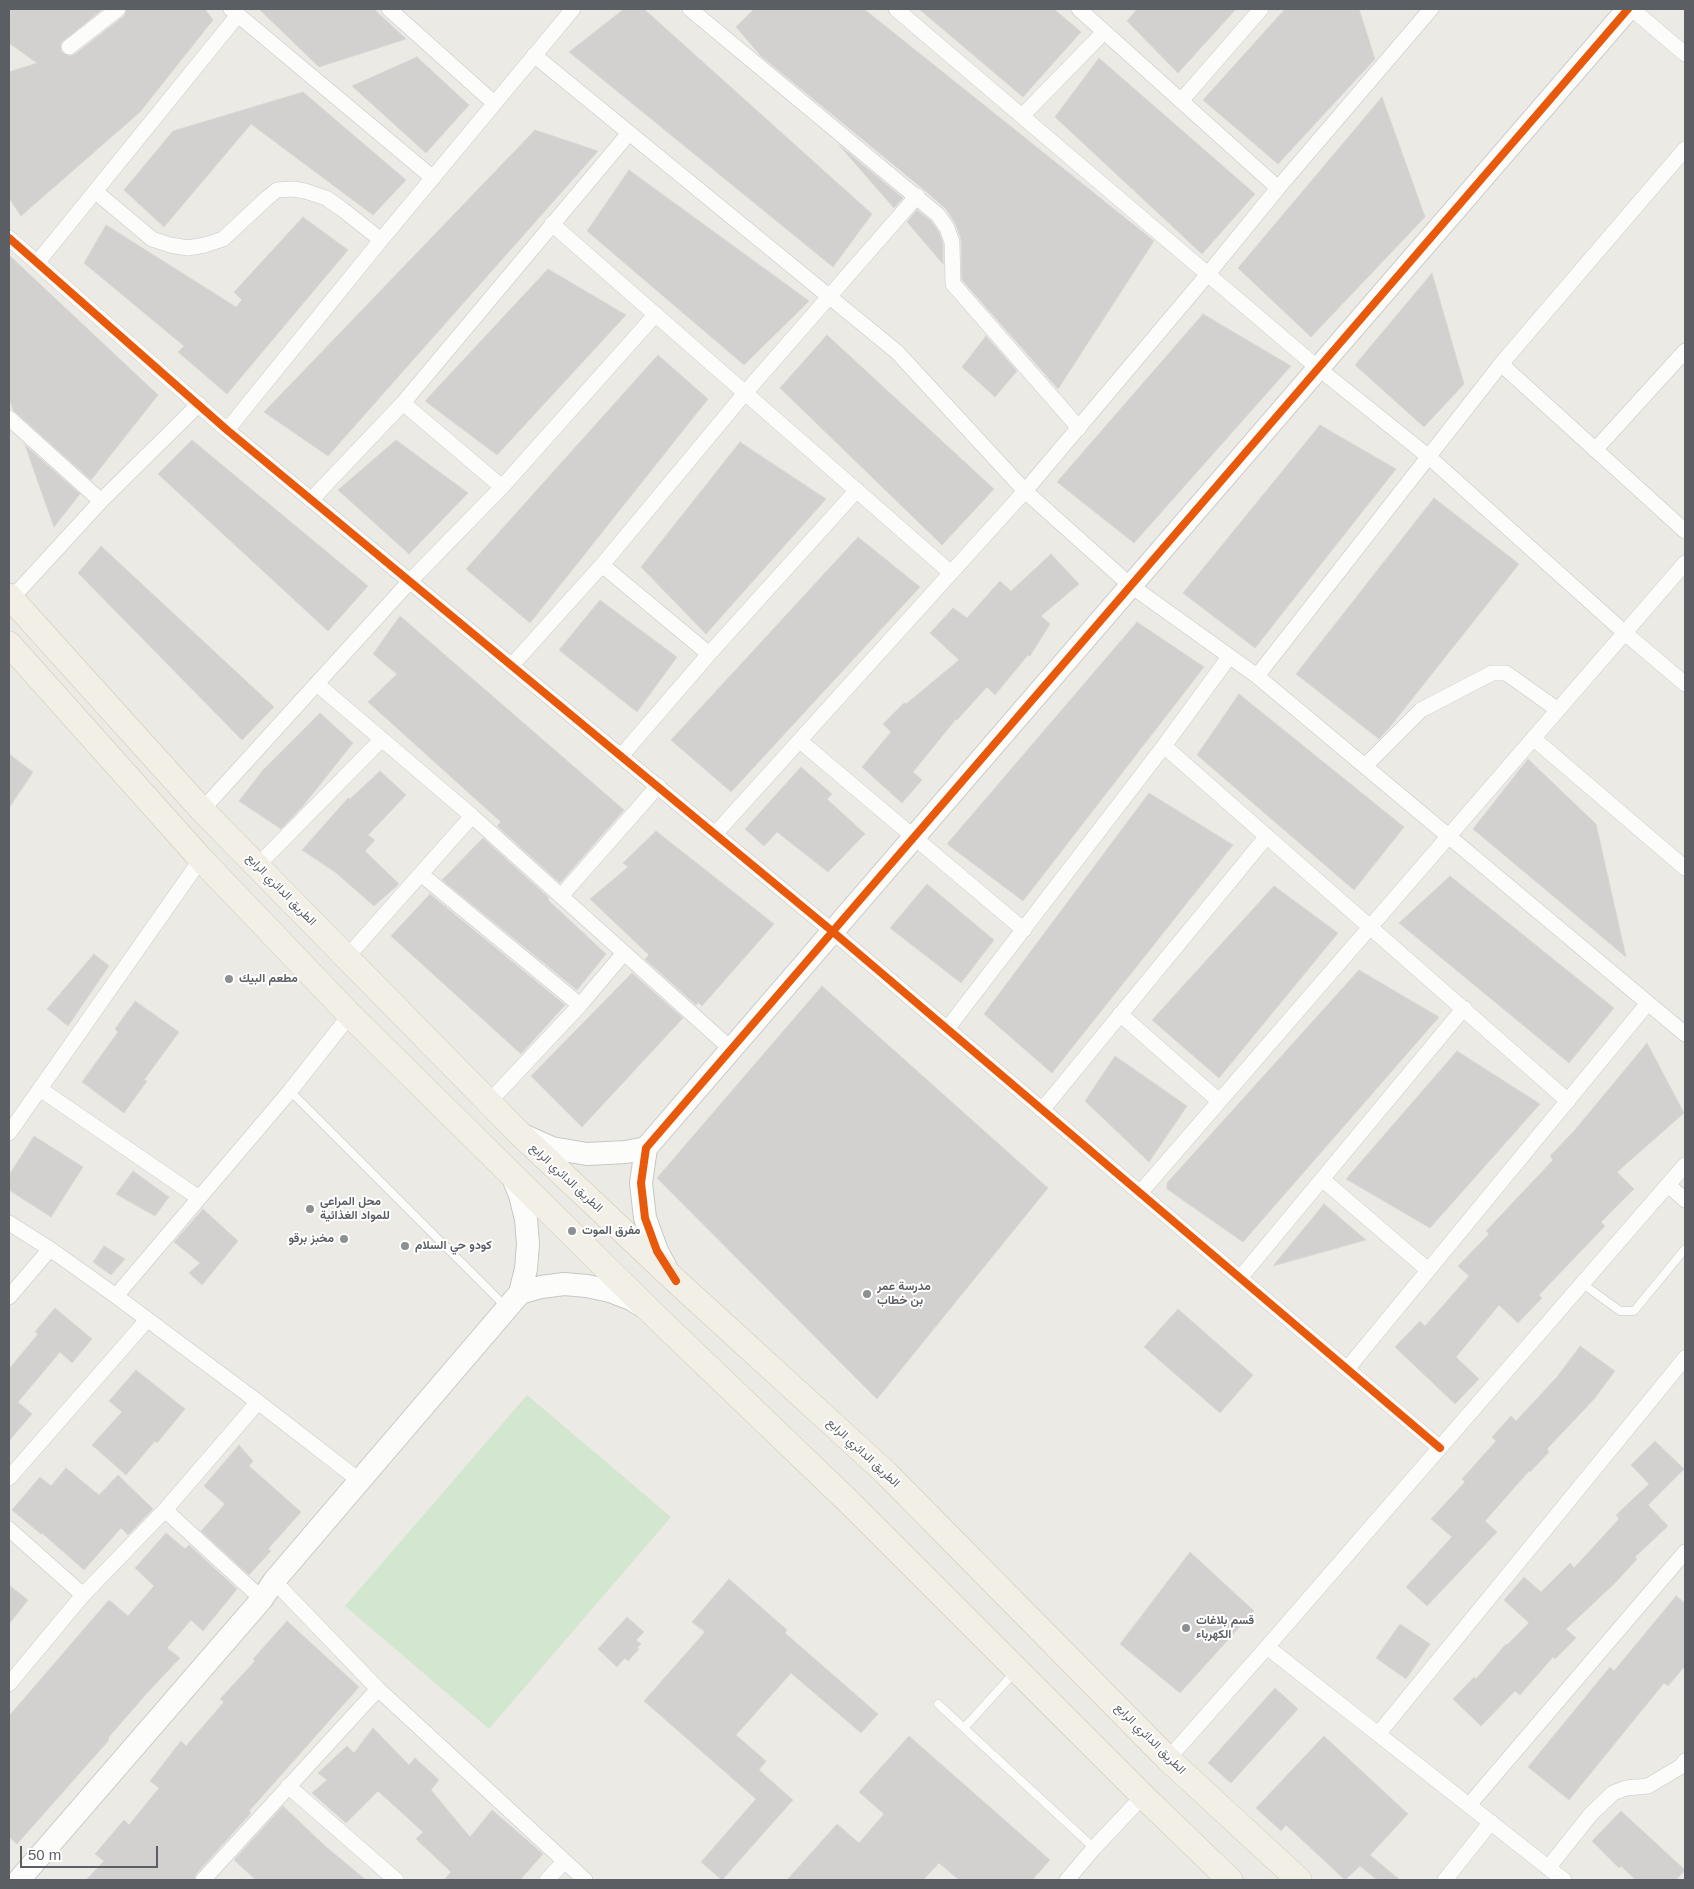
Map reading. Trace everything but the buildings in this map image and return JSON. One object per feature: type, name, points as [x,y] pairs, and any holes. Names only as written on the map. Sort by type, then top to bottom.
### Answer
[{"type":"main road","name":"الطريق الدائري الرابع","points":[[10,597],[202,810],[520,1133],[676,1281],[885,1472],[1168,1759],[1299,1880]]},
{"type":"main road","points":[[9,644],[201,859],[350,1016],[511,1172],[651,1312],[849,1502],[1143,1796],[1230,1880]]},
{"type":"street","points":[[69,47],[118,9]]},
{"type":"street","points":[[389,9],[494,104]]},
{"type":"street","points":[[227,430],[572,9]]},
{"type":"street","points":[[690,9],[938,215],[947,228],[952,242],[953,284],[957,291],[1079,428]]},
{"type":"street","points":[[896,9],[1318,368],[1428,457],[1624,633],[1685,684]]},
{"type":"street","points":[[1078,9],[1278,188]]},
{"type":"street","points":[[1182,101],[1261,9]]},
{"type":"street","points":[[715,834],[1026,491],[1278,188],[1431,9]]},
{"type":"street","points":[[676,1281],[656,1251],[645,1218],[641,1183],[646,1148],[1628,9]]},
{"type":"street","points":[[1632,9],[1685,54]]},
{"type":"street","points":[[37,263],[96,192],[235,12],[433,178]]},
{"type":"street","points":[[1022,116],[1104,32]]},
{"type":"street","points":[[534,55],[897,352],[1026,491],[1130,586],[1257,676],[1685,1034]]},
{"type":"street","points":[[312,500],[403,403],[629,133]]},
{"type":"street","points":[[1257,676],[1501,364],[1685,149]]},
{"type":"street","points":[[96,192],[152,239],[170,245],[188,248],[223,239],[277,190],[293,189],[326,198],[381,240]]},
{"type":"street","points":[[512,665],[602,565],[745,393],[917,196]]},
{"type":"street","points":[[552,224],[951,573]]},
{"type":"street","points":[[9,238],[227,430],[832,931],[1440,1448]]},
{"type":"street","points":[[202,810],[410,581],[502,488],[656,314]]},
{"type":"street","points":[[1595,450],[1685,351]]},
{"type":"street","points":[[1501,364],[1685,531]]},
{"type":"street","points":[[403,403],[502,488]]},
{"type":"street","points":[[10,597],[199,404]]},
{"type":"street","points":[[9,418],[102,501]]},
{"type":"street","points":[[620,756],[857,490]]},
{"type":"street","points":[[1140,1193],[1685,563]]},
{"type":"street","points":[[602,565],[709,654]]},
{"type":"street","points":[[947,1029],[1164,746],[1229,657]]},
{"type":"street","points":[[1365,766],[1420,710],[1492,673],[1506,673],[1558,710]]},
{"type":"street","points":[[317,684],[472,816],[731,1049]]},
{"type":"street","points":[[1532,738],[1685,868]]},
{"type":"street","points":[[258,866],[382,739]]},
{"type":"street","points":[[800,741],[1024,930]]},
{"type":"street","points":[[1164,746],[1568,1101]]},
{"type":"street","points":[[561,896],[658,786]]},
{"type":"street","points":[[347,957],[422,875],[472,816]]},
{"type":"street","points":[[1042,1110],[1267,836]]},
{"type":"street","points":[[9,1133],[201,859]]},
{"type":"street","points":[[422,875],[580,1005]]},
{"type":"street","points":[[489,1102],[580,1005],[624,953]]},
{"type":"street","points":[[1347,1369],[1648,1003]]},
{"type":"street","points":[[1240,1278],[1464,1008]]},
{"type":"street","points":[[1120,1014],[1219,1101]]},
{"type":"street","points":[[116,1296],[290,1091],[350,1016]]},
{"type":"street","points":[[40,1088],[199,1198]]},
{"type":"street","points":[[520,1133],[552,1148],[587,1154],[607,1154],[646,1148]]},
{"type":"street","points":[[1168,1759],[1685,1165]]},
{"type":"street","points":[[19,1880],[514,1301],[527,1261],[528,1244],[526,1219],[520,1195],[511,1172]]},
{"type":"street","points":[[1322,1179],[1428,1270]]},
{"type":"street","points":[[1668,1184],[1685,1200]]},
{"type":"street","points":[[9,1223],[50,1249],[116,1296],[360,1481]]},
{"type":"street","points":[[9,1297],[50,1249]]},
{"type":"street","points":[[514,1301],[548,1286],[564,1284],[587,1286],[617,1294],[651,1312]]},
{"type":"street","points":[[9,1478],[147,1320]]},
{"type":"street","points":[[1379,1733],[1683,1364]]},
{"type":"street","points":[[9,1684],[83,1595],[165,1510],[258,1402]]},
{"type":"street","points":[[165,1510],[268,1590],[585,1880]]},
{"type":"street","points":[[9,1529],[83,1595]]},
{"type":"street","points":[[1469,1805],[1685,1552]]},
{"type":"street","points":[[1267,1647],[1564,1880]]},
{"type":"street","points":[[203,1880],[378,1689]]},
{"type":"street","points":[[1548,1868],[1591,1814],[1613,1793],[1626,1788],[1648,1786],[1673,1772],[1685,1761]]},
{"type":"street","points":[[288,1786],[391,1879]]},
{"type":"street","points":[[1067,1880],[1143,1796]]},
{"type":"street","points":[[1445,1880],[1491,1822]]},
{"type":"street","points":[[547,1880],[564,1862]]},
{"type":"lane","points":[[290,1091],[514,1301]]},
{"type":"lane","points":[[1583,1284],[1620,1311],[1634,1310],[1685,1249]]},
{"type":"lane","points":[[964,1728],[1017,1670]]},
{"type":"lane","points":[[938,1704],[1094,1848]]},
{"type":"green space","points":[[527,1395],[671,1517],[489,1729],[345,1606]]},
{"type":"cycle path","points":[[676,1281],[657,1251],[645,1218],[641,1183],[646,1148],[1628,9]]},
{"type":"cycle path","points":[[9,238],[227,430],[832,931],[1440,1448]]},
{"type":"place","name":"مطعم البيك","points":[[229,979]]},
{"type":"place","name":"محل المراعي للمواد الغذائية","points":[[310,1209]]},
{"type":"place","name":"مفرق الموت","points":[[572,1231]]},
{"type":"place","name":"مخبز برقو","points":[[344,1239]]},
{"type":"place","name":"كودو حي السلام","points":[[405,1246]]},
{"type":"place","name":"مدرسة عمر بن خطاب","points":[[867,1294]]},
{"type":"place","name":"قسم بلاغات الكهرباء","points":[[1186,1628]]}]
